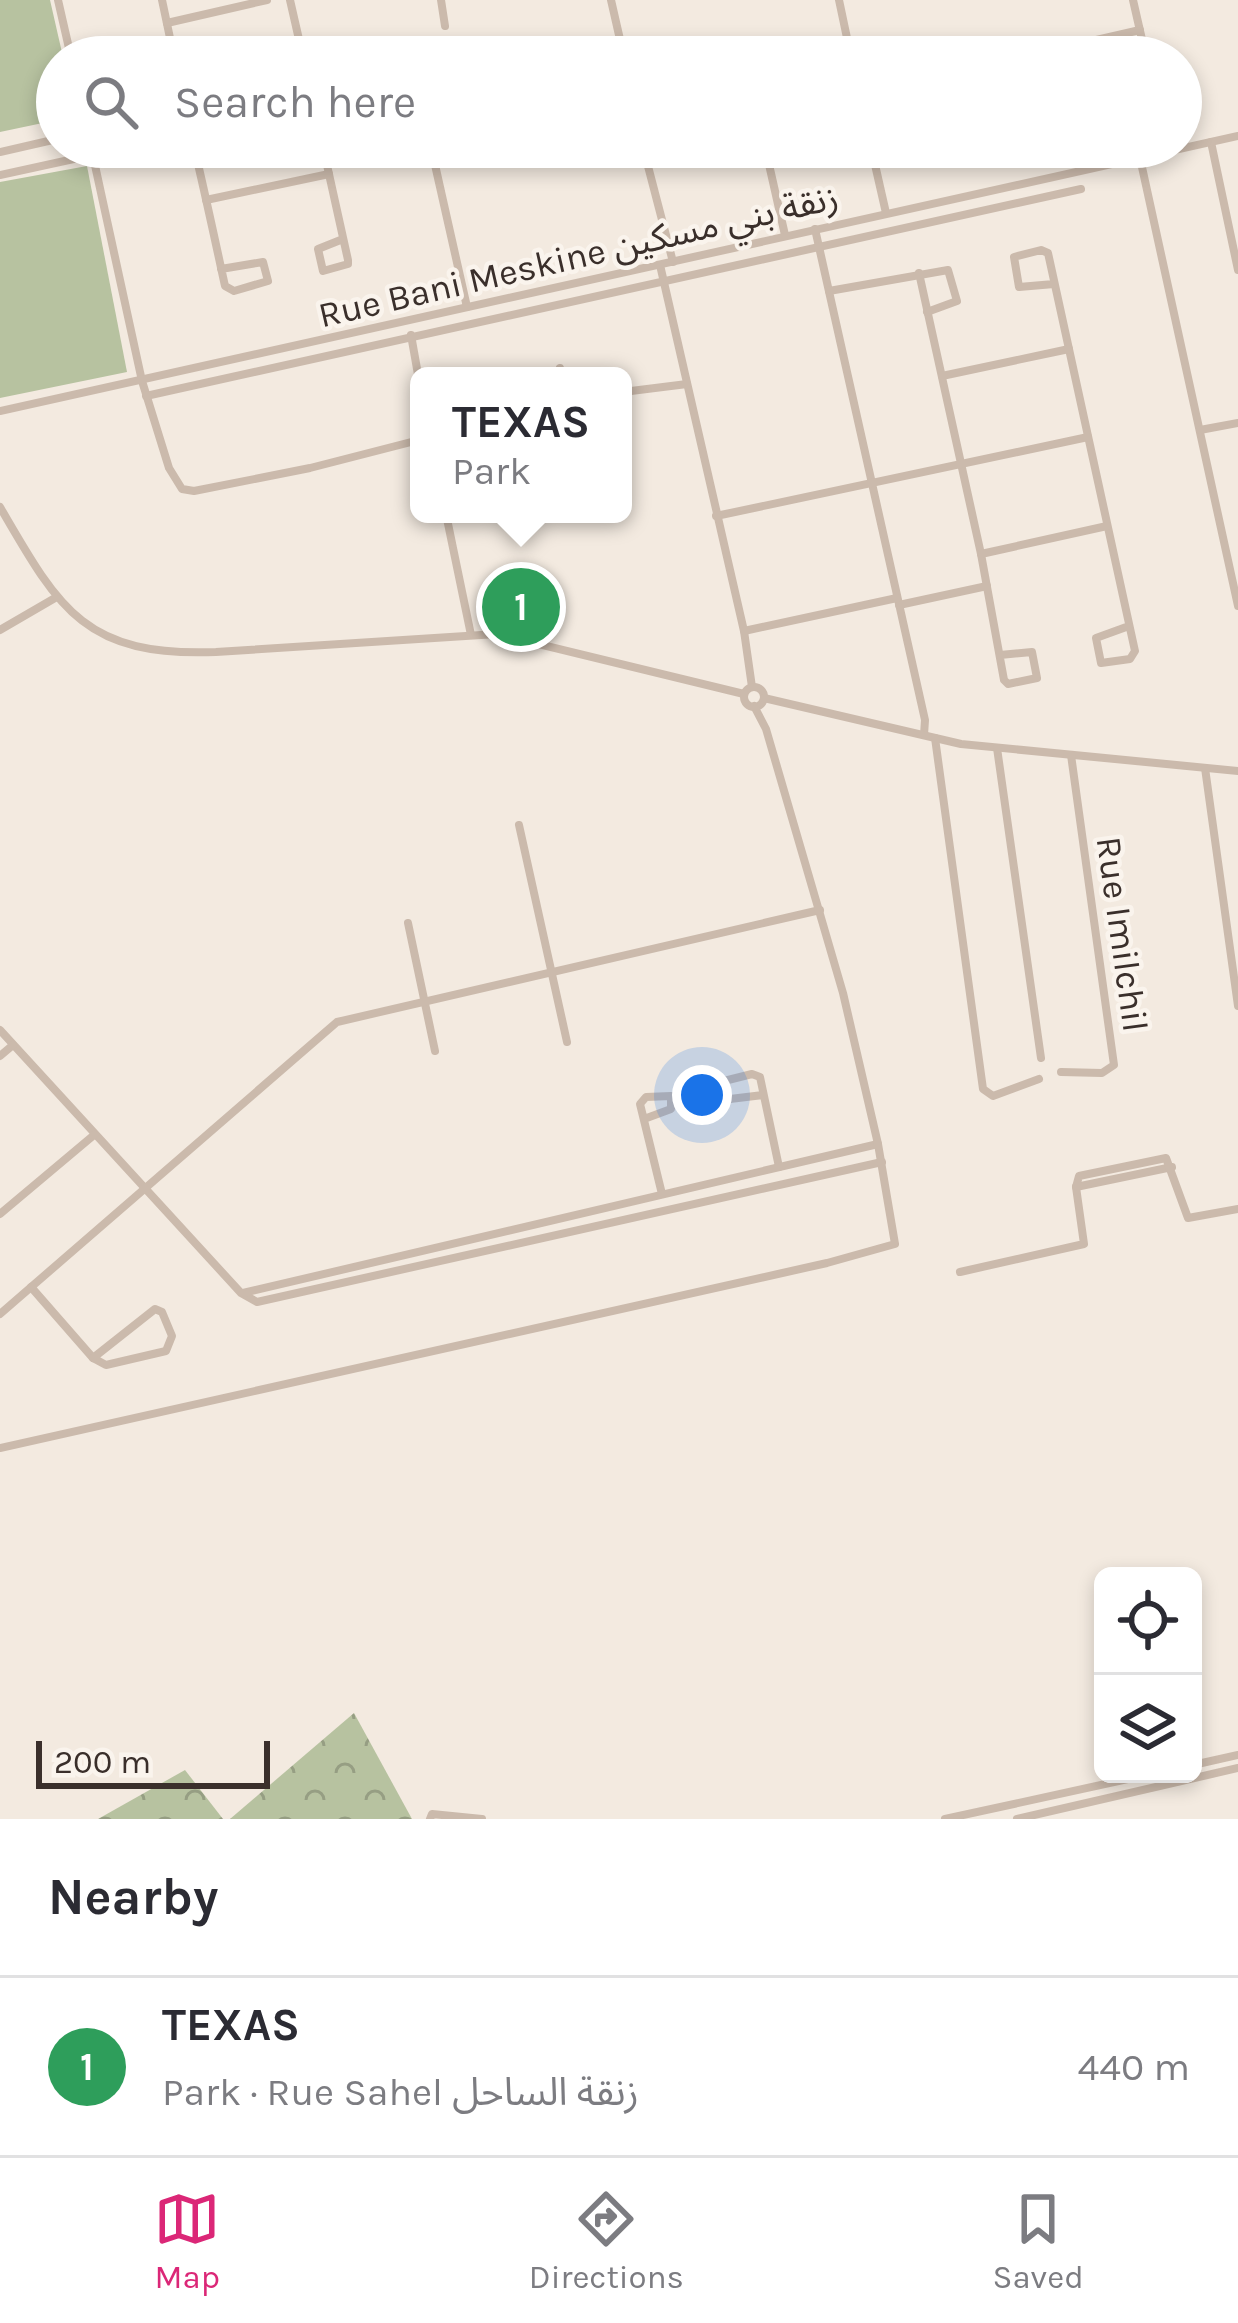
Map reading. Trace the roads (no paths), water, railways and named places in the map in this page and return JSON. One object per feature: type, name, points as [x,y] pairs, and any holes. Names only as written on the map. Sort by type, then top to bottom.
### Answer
[{"type":"street","points":[[58,0],[66,36]]},
{"type":"street","points":[[162,0],[170,36]]},
{"type":"street","points":[[167,23],[267,0]]},
{"type":"street","points":[[290,0],[298,36]]},
{"type":"street","points":[[442,0],[445,26]]},
{"type":"street","points":[[611,0],[619,36]]},
{"type":"street","points":[[839,0],[847,36]]},
{"type":"street","points":[[1133,0],[1141,36]]},
{"type":"street","points":[[1114,36],[1140,30]]},
{"type":"street","name":"Rue Bani Meskine زنقة بني مسكين","points":[[1202,143],[1238,136]]},
{"type":"street","points":[[1210,142],[1238,270]]},
{"type":"street","points":[[0,152],[36,144]]},
{"type":"street","points":[[0,176],[36,166]]},
{"type":"street","points":[[95,168],[146,396],[173,476],[188,490],[310,468],[410,442]]},
{"type":"street","points":[[199,168],[221,269],[225,286],[231,291],[268,280],[262,262],[221,269]]},
{"type":"street","points":[[328,168],[343,239],[348,266],[322,271],[318,249],[343,239]]},
{"type":"street","points":[[436,168],[467,307]]},
{"type":"street","points":[[649,168],[673,262]]},
{"type":"street","points":[[770,168],[785,235]]},
{"type":"street","points":[[876,168],[886,213]]},
{"type":"street","name":"Rue Bani Meskine زنقة بني مسكين","points":[[0,411],[1094,168]]},
{"type":"street","points":[[1142,168],[1238,606]]},
{"type":"street","points":[[206,200],[329,174]]},
{"type":"street","points":[[146,396],[1081,189]]},
{"type":"street","points":[[815,229],[930,737],[983,1089],[990,1096],[1039,1079]]},
{"type":"street","points":[[1054,284],[1019,287],[1014,257],[1047,251],[1129,626],[1134,656],[1101,663],[1096,638],[1129,626]]},
{"type":"street","points":[[0,1448],[891,1246],[897,1236],[820,910],[766,729],[754,706],[746,703],[744,631],[660,265]]},
{"type":"street","points":[[829,290],[948,270],[956,302],[927,312]]},
{"type":"street","points":[[919,272],[1006,684],[1037,678],[1032,652],[1000,655]]},
{"type":"street","points":[[411,335],[417,367]]},
{"type":"street","points":[[942,376],[1069,349]]},
{"type":"street","points":[[632,391],[687,384]]},
{"type":"street","points":[[1200,430],[1238,423]]},
{"type":"street","points":[[716,516],[1088,436]]},
{"type":"street","points":[[0,507],[55,598],[99,631],[160,652],[507,636],[760,689],[764,698]]},
{"type":"street","points":[[448,523],[471,635]]},
{"type":"street","points":[[981,554],[1107,526]]},
{"type":"street","points":[[744,631],[986,586]]},
{"type":"street","points":[[0,630],[55,598]]},
{"type":"street","points":[[764,698],[998,748],[1238,771]]},
{"type":"street","points":[[754,706],[764,698]]},
{"type":"street","points":[[998,748],[1041,1058]]},
{"type":"street","name":"Rue Imilchil","points":[[1061,1072],[1106,1073],[1114,1065],[1071,755]]},
{"type":"street","points":[[1205,768],[1238,1006]]},
{"type":"street","points":[[519,825],[567,1042]]},
{"type":"street","points":[[0,1314],[332,1025],[820,910]]},
{"type":"street","points":[[408,922],[435,1051]]},
{"type":"street","points":[[0,1030],[242,1293],[264,1302],[882,1162]]},
{"type":"street","points":[[0,1056],[13,1045]]},
{"type":"street","points":[[763,1095],[730,1099],[725,1096],[724,1081],[761,1078],[780,1168]]},
{"type":"street","points":[[644,1119],[671,1109],[671,1096],[642,1100],[644,1119],[662,1194]]},
{"type":"street","points":[[0,1214],[94,1135]]},
{"type":"street","points":[[242,1293],[878,1144]]},
{"type":"street","points":[[959,1273],[1084,1244],[1076,1187],[1079,1176],[1166,1158],[1190,1219],[1238,1209]]},
{"type":"street","points":[[613,1205],[615,1222]]},
{"type":"street","points":[[31,1287],[93,1358],[106,1365],[166,1351],[172,1340],[162,1312],[153,1309],[93,1358]]},
{"type":"street","points":[[1202,1763],[1238,1755]]},
{"type":"street","points":[[1202,1774],[1238,1768]]},
{"type":"street","points":[[945,1819],[1110,1783]]},
{"type":"street","points":[[1017,1819],[1159,1783]]},
{"type":"street","points":[[1005,1806],[1008,1819]]},
{"type":"street","points":[[430,1819],[432,1814],[482,1819]]},
{"type":"place","name":"TEXAS","points":[[521,607]]}]
